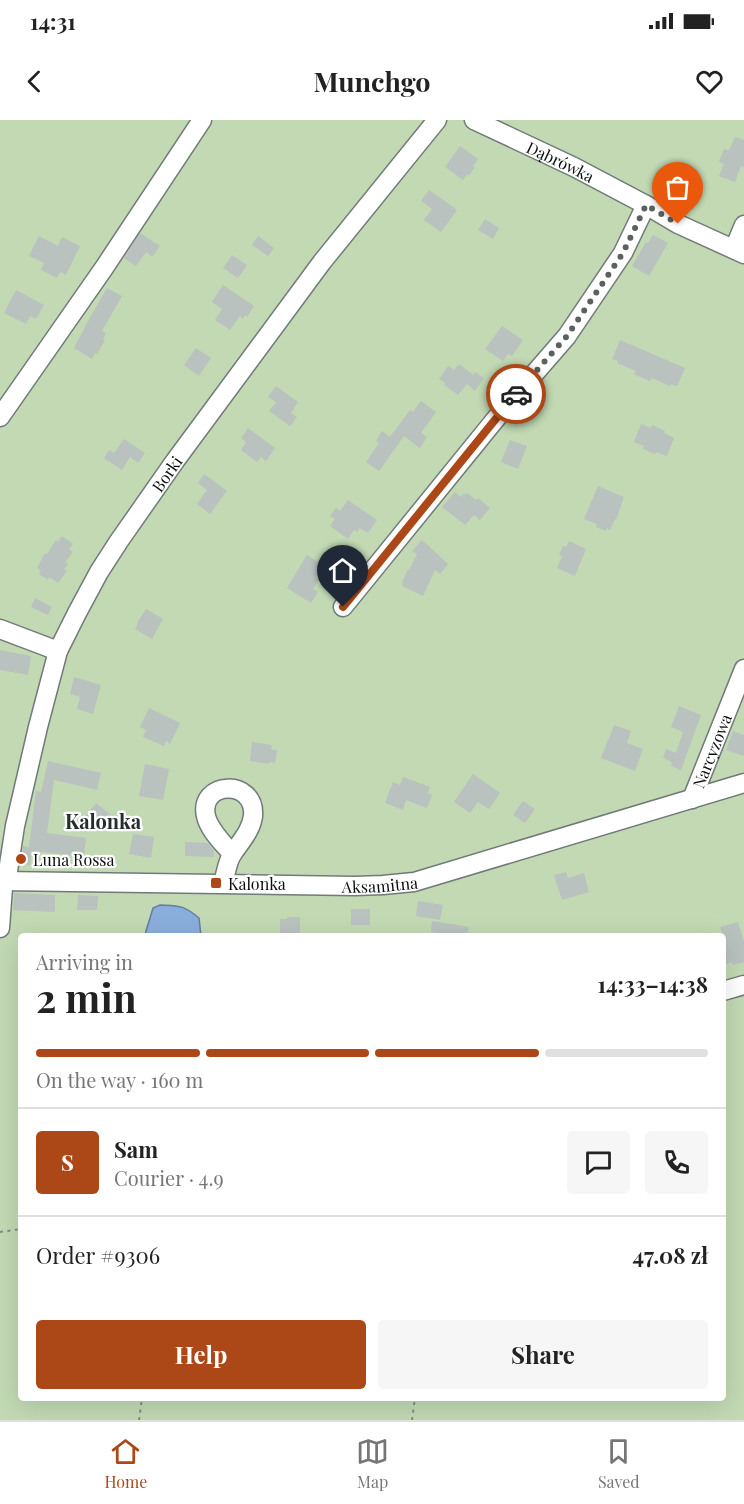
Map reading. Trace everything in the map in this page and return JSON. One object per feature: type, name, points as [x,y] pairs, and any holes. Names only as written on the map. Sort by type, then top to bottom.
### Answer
[{"type":"street","points":[[0,417],[104,268],[201,120]]},
{"type":"street","name":"Borki","points":[[0,928],[2,881],[9,865],[22,796],[58,651],[77,613],[104,564],[175,461],[322,262],[437,120]]},
{"type":"street","name":"Dąbrówka","points":[[474,120],[574,167],[678,224],[739,252]]},
{"type":"street","points":[[343,607],[507,405],[567,336],[623,253],[646,205]]},
{"type":"street","points":[[739,252],[744,225]]},
{"type":"street","points":[[0,629],[58,651]]},
{"type":"street","name":"Narcyzowa","points":[[692,799],[744,669]]},
{"type":"street","name":"Aksamitna","points":[[2,881],[369,886],[405,883],[744,783]]},
{"type":"street","points":[[223,884],[232,854]]},
{"type":"street","points":[[726,990],[744,985]]},
{"type":"path","points":[[0,1232],[18,1229]]},
{"type":"path","points":[[138,1420],[141,1401]]},
{"type":"path","points":[[412,1420],[415,1401]]},
{"type":"green space","points":[[0,120],[744,120],[744,1420],[0,1420]]},
{"type":"water","points":[[160,905],[185,908],[199,918],[201,933],[146,933],[153,908]]},
{"type":"building","points":[[735,137],[744,140],[744,167],[741,166],[735,182],[719,176],[724,164],[719,162],[724,149],[729,150]]},
{"type":"building","points":[[460,146],[478,159],[469,176],[467,174],[463,180],[445,167]]},
{"type":"building","points":[[429,190],[457,210],[441,232],[424,220],[432,209],[421,201]]},
{"type":"building","points":[[485,219],[499,228],[493,239],[478,230]]},
{"type":"building","points":[[140,233],[160,246],[152,257],[146,252],[136,266],[124,258]]},
{"type":"building","points":[[653,235],[668,243],[649,276],[632,266],[646,242],[648,243]]},
{"type":"building","points":[[39,236],[58,246],[62,237],[80,246],[66,275],[60,272],[57,278],[41,270],[44,263],[29,256]]},
{"type":"building","points":[[258,236],[274,248],[268,256],[252,245]]},
{"type":"building","points":[[232,255],[247,265],[238,278],[223,268]]},
{"type":"building","points":[[223,285],[254,306],[247,317],[245,315],[243,319],[240,316],[230,330],[215,320],[222,309],[212,302]]},
{"type":"building","points":[[107,288],[122,296],[102,331],[106,333],[103,339],[105,340],[92,359],[74,348]]},
{"type":"building","points":[[16,290],[44,305],[36,319],[30,316],[26,324],[4,313]]},
{"type":"building","points":[[502,326],[523,340],[512,356],[508,354],[503,361],[485,349]]},
{"type":"building","points":[[620,340],[685,368],[677,386],[671,384],[670,386],[652,378],[650,381],[640,377],[634,374],[636,371],[612,359]]},
{"type":"building","points":[[196,348],[211,358],[199,376],[184,365]]},
{"type":"building","points":[[459,364],[473,375],[475,372],[484,378],[475,391],[467,384],[458,395],[439,379],[448,366],[454,370]]},
{"type":"building","points":[[276,386],[298,402],[291,413],[297,417],[290,426],[269,411],[276,402],[268,397]]},
{"type":"building","points":[[421,401],[436,412],[421,433],[427,437],[420,448],[404,436],[379,471],[366,462],[379,443],[376,441],[382,431],[390,437],[410,410],[413,412]]},
{"type":"building","points":[[641,424],[651,428],[652,425],[674,438],[667,456],[643,449],[644,446],[634,442]]},
{"type":"building","points":[[248,428],[275,448],[266,461],[261,457],[257,462],[241,450],[246,442],[241,438]]},
{"type":"building","points":[[124,439],[145,453],[138,463],[130,457],[122,470],[104,458],[109,450],[114,453]]},
{"type":"building","points":[[510,440],[527,446],[518,469],[501,462]]},
{"type":"building","points":[[204,474],[227,491],[210,514],[197,504],[207,490],[198,483]]},
{"type":"building","points":[[598,486],[624,497],[616,520],[610,530],[607,528],[606,531],[596,527],[597,524],[584,519]]},
{"type":"building","points":[[455,492],[461,497],[467,493],[476,500],[478,498],[490,508],[480,520],[474,515],[465,525],[442,507]]},
{"type":"building","points":[[348,500],[377,520],[368,533],[360,528],[357,532],[354,530],[348,539],[330,526],[335,519],[330,516],[336,508],[340,511]]},
{"type":"building","points":[[62,536],[73,544],[69,549],[73,552],[65,562],[68,564],[64,569],[67,571],[58,583],[39,574],[41,571],[37,568],[45,553],[47,554],[56,540],[58,542]]},
{"type":"building","points":[[422,540],[448,564],[440,574],[435,570],[423,596],[402,586],[417,554],[412,551]]},
{"type":"building","points":[[569,541],[586,549],[575,576],[557,568],[563,546],[566,547]]},
{"type":"building","points":[[307,555],[327,567],[313,589],[318,592],[311,603],[287,588]]},
{"type":"building","points":[[35,598],[52,607],[48,615],[31,607]]},
{"type":"building","points":[[146,609],[163,619],[152,639],[135,629]]},
{"type":"building","points":[[0,650],[31,656],[28,675],[0,670]]},
{"type":"building","points":[[74,677],[101,685],[93,714],[77,709],[80,697],[70,694]]},
{"type":"building","points":[[679,706],[701,715],[681,770],[671,766],[672,762],[663,758],[666,749],[676,753],[683,732],[671,727]]},
{"type":"building","points":[[149,708],[180,723],[170,744],[166,741],[164,746],[143,737],[146,730],[140,727]]},
{"type":"building","points":[[614,725],[631,731],[627,743],[643,749],[635,771],[601,758]]},
{"type":"building","points":[[733,731],[744,735],[744,756],[726,750]]},
{"type":"building","points":[[252,742],[272,745],[271,749],[277,750],[275,763],[250,761]]},
{"type":"building","points":[[48,761],[101,773],[97,790],[54,780],[47,833],[86,838],[84,856],[31,851],[30,865],[20,864],[23,846],[29,847],[36,791],[41,792]]},
{"type":"building","points":[[145,764],[169,769],[163,800],[139,796]]},
{"type":"building","points":[[473,774],[500,793],[489,809],[478,802],[470,813],[454,802]]},
{"type":"building","points":[[403,777],[430,787],[428,793],[432,795],[427,808],[406,800],[403,810],[385,803],[393,782],[400,785]]},
{"type":"building","points":[[523,801],[535,809],[525,823],[513,815]]},
{"type":"building","points":[[96,803],[112,816],[100,831],[84,818]]},
{"type":"building","points":[[133,834],[154,837],[151,858],[129,854]]},
{"type":"building","points":[[185,842],[208,843],[214,851],[214,857],[185,856]]},
{"type":"building","points":[[566,872],[568,878],[584,873],[589,892],[562,900],[554,875]]},
{"type":"building","points":[[14,893],[55,895],[55,912],[13,910]]},
{"type":"building","points":[[78,895],[98,896],[97,910],[77,910]]},
{"type":"building","points":[[418,901],[443,905],[440,920],[416,916]]},
{"type":"building","points":[[351,909],[370,909],[370,925],[351,925]]},
{"type":"building","points":[[287,917],[300,917],[300,933],[280,933],[280,919],[287,919]]},
{"type":"building","points":[[432,921],[469,927],[468,933],[431,932]]},
{"type":"building","points":[[738,922],[744,941],[744,962],[726,964],[726,933],[722,933],[720,927]]},
{"type":"way so far","points":[[516,394],[567,336],[623,253],[646,205],[678,224]]},
{"type":"place","name":"Luna Rossa","points":[[21,859]]},
{"type":"place","name":"Kalonka","points":[[216,883]]},
{"type":"district","name":"Kalonka","points":[[103,820]]},
{"type":"route","points":[[343,607],[516,394]]}]
